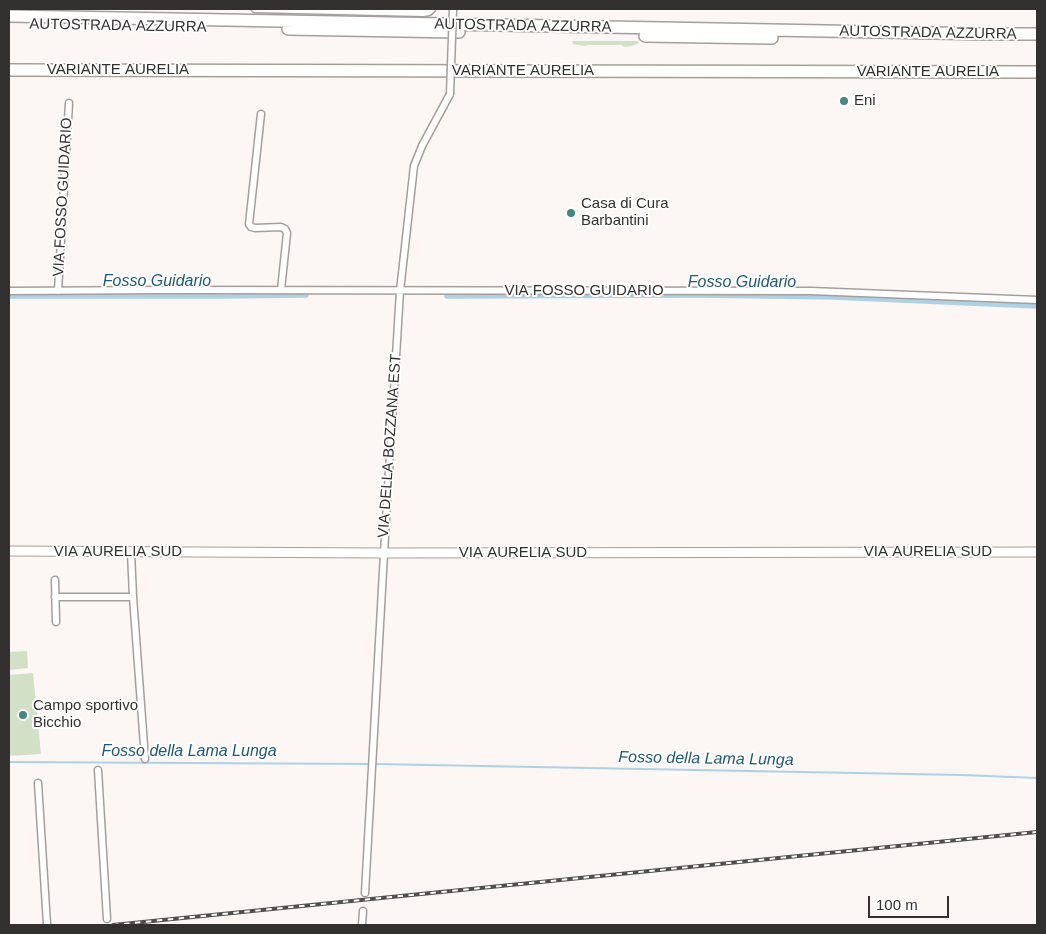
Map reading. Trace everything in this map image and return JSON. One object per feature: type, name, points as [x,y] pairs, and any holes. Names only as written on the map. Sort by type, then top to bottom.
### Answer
[{"type":"highway","name":"AUTOSTRADA AZZURRA","points":[[9,16],[1037,34]]},
{"type":"highway","name":"AUTOSTRADA AZZURRA","points":[[9,24],[1037,42]]},
{"type":"highway","name":"VARIANTE AURELIA","points":[[9,63],[1037,66]]},
{"type":"highway","name":"VARIANTE AURELIA","points":[[9,70],[1037,72]]},
{"type":"main road","name":"VIA AURELIA SUD","points":[[9,551],[384,553],[1037,552]]},
{"type":"street","points":[[255,9],[423,12],[429,12],[432,9]]},
{"type":"street","name":"VIA DELLA BOZZANA EST","points":[[365,893],[400,290],[414,166],[422,146],[450,94],[453,9]]},
{"type":"street","name":"VIA FOSSO GUIDARIO","points":[[58,291],[68,103]]},
{"type":"street","points":[[261,114],[249,224],[255,228],[281,227],[287,233],[281,290]]},
{"type":"street","name":"VIA FOSSO GUIDARIO","points":[[9,291],[811,291],[1037,300]]},
{"type":"street","points":[[131,552],[145,759]]},
{"type":"street","points":[[55,580],[56,622]]},
{"type":"street","points":[[55,597],[133,597]]},
{"type":"street","points":[[98,770],[107,919]]},
{"type":"street","points":[[38,783],[48,924]]},
{"type":"street","points":[[362,925],[363,911]]},
{"type":"green space","points":[[572,41],[637,41],[639,43],[625,47],[621,45],[584,46],[573,44]]},
{"type":"green space","points":[[27,651],[28,668],[9,670],[9,652]]},
{"type":"green space","name":"Campo sportivo Bicchio","points":[[33,673],[41,754],[9,756],[9,675]]},
{"type":"waterway","name":"Fosso Guidario","points":[[9,296],[306,295]]},
{"type":"waterway","name":"Fosso Guidario","points":[[447,296],[700,295],[834,297],[1037,306]]},
{"type":"waterway","name":"Fosso della Lama Lunga","points":[[9,762],[369,764]]},
{"type":"waterway","name":"Fosso della Lama Lunga","points":[[375,764],[1037,778]]},
{"type":"railway","points":[[113,925],[1037,832]]},
{"type":"place","name":"Eni","points":[[844,101]]},
{"type":"place","name":"Casa di Cura Barbantini","points":[[571,213]]},
{"type":"place","name":"Campo sportivo Bicchio","points":[[23,715]]}]
